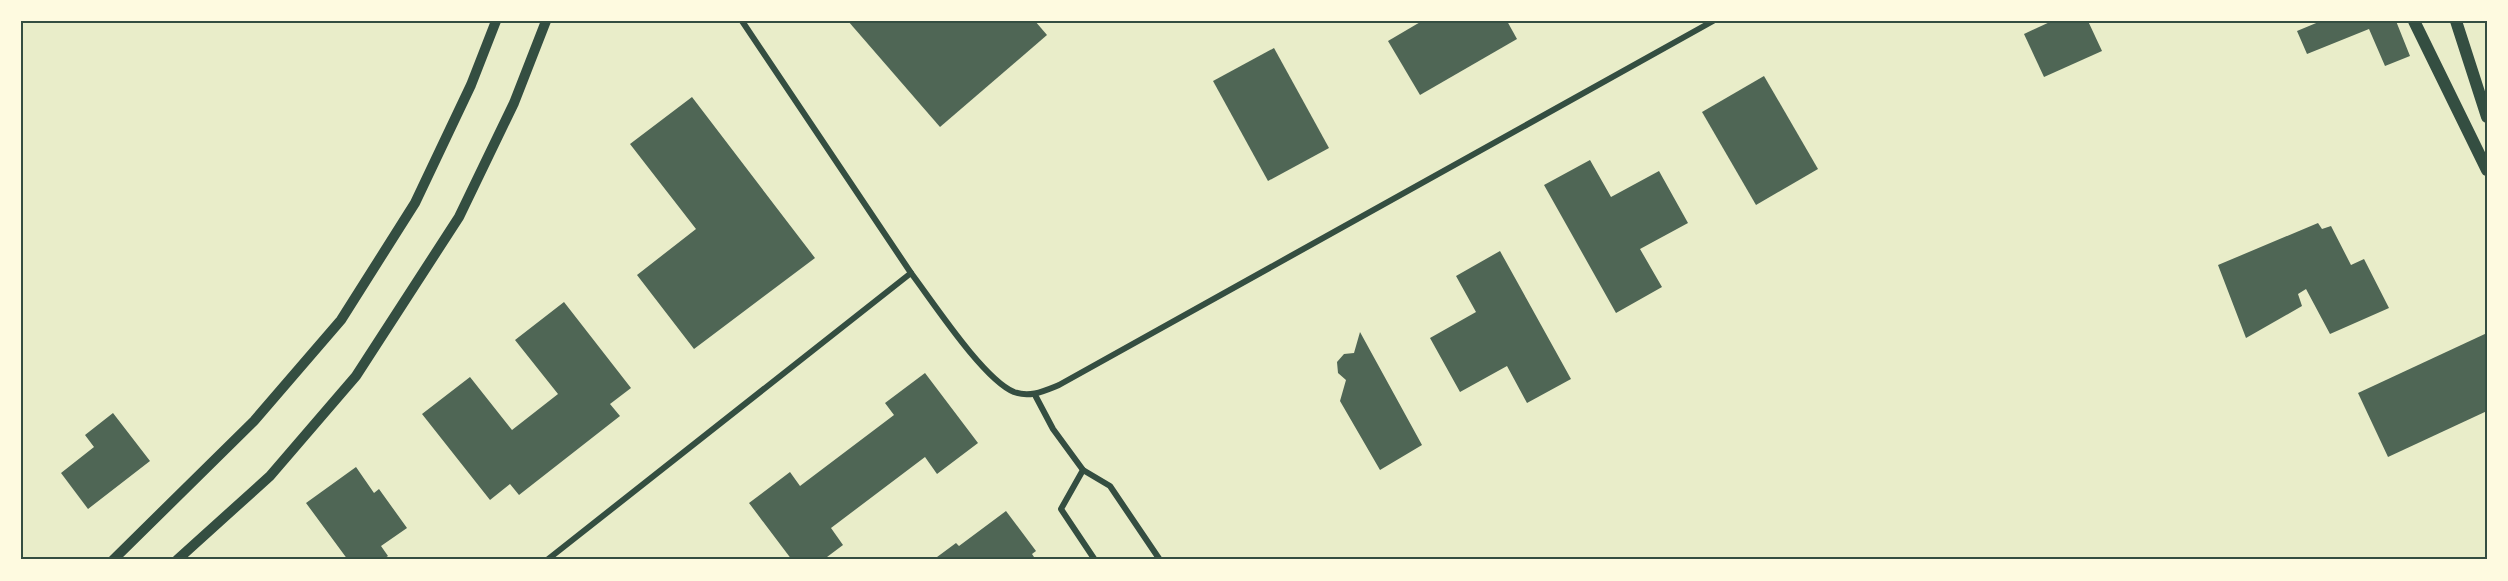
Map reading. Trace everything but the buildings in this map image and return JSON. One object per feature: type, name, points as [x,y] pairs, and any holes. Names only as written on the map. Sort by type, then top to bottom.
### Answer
[{"type":"main road","points":[[2414,21],[2487,170]]},
{"type":"main road","points":[[2456,21],[2487,117]]},
{"type":"street","points":[[112,560],[254,421],[341,320],[415,203],[471,86],[496,21]]},
{"type":"street","points":[[177,560],[270,476],[356,376],[459,216],[514,103],[546,21]]},
{"type":"street","points":[[742,21],[911,273],[988,371],[1014,392],[1035,395],[1059,385],[1713,21]]},
{"type":"street","points":[[547,560],[911,273]]},
{"type":"street","points":[[1035,395],[1053,429],[1083,470],[1110,486],[1160,560]]},
{"type":"street","points":[[1083,470],[1061,509],[1095,560]]}]
